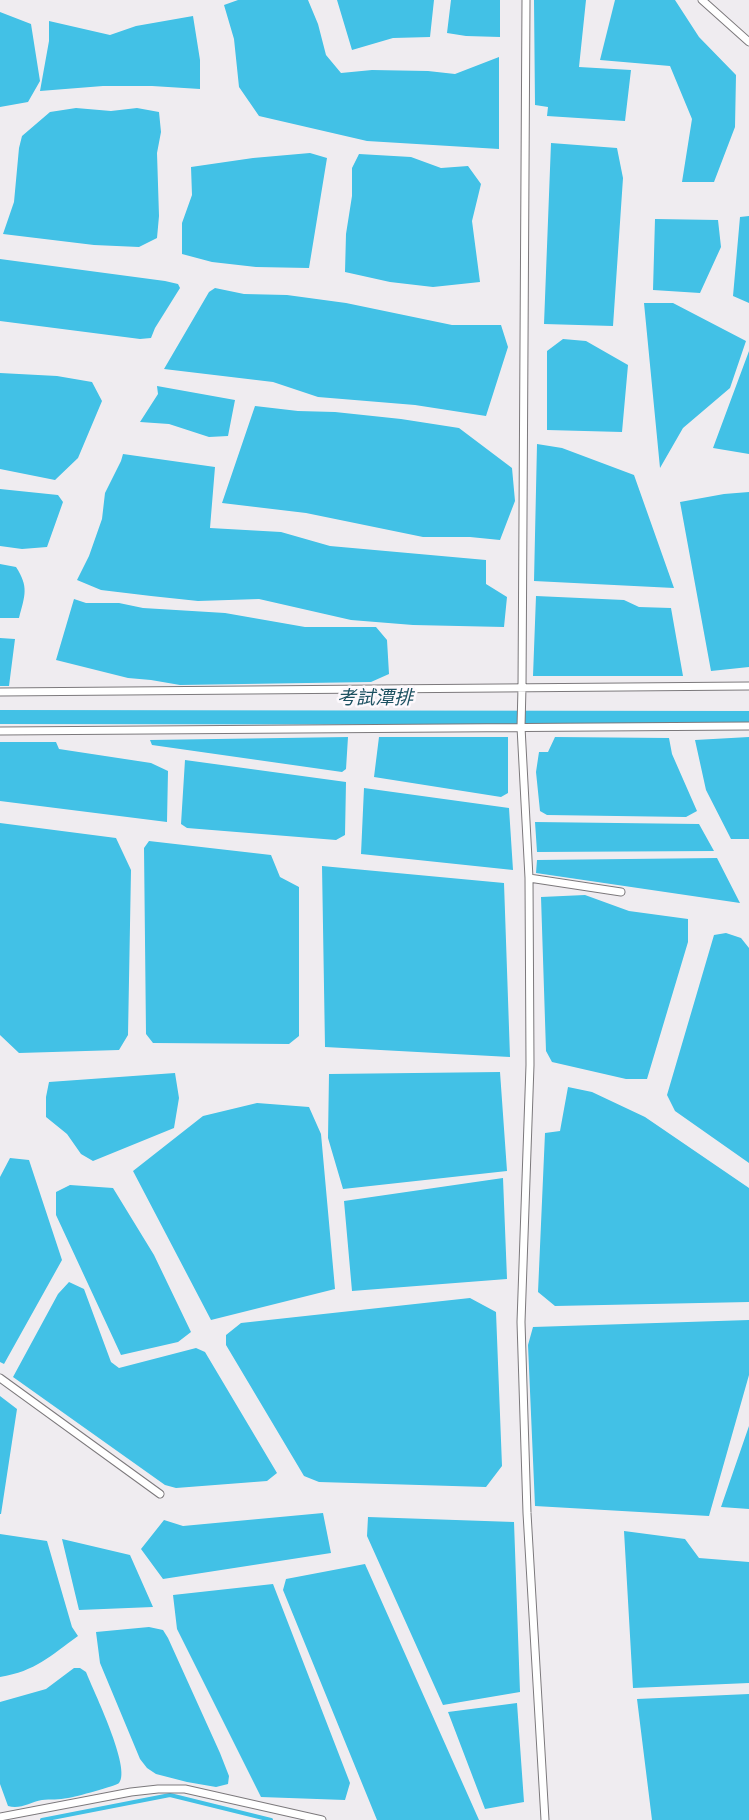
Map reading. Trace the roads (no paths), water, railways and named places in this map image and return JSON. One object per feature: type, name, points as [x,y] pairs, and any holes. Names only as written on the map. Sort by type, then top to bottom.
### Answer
[{"type":"lane","points":[[526,0],[521,724],[528,878],[530,1064],[521,1322],[527,1513],[545,1820]]},
{"type":"lane","points":[[702,0],[749,42]]},
{"type":"lane","points":[[0,692],[522,690],[749,686]]},
{"type":"lane","points":[[0,731],[521,724],[749,726]]},
{"type":"lane","points":[[528,878],[621,892]]},
{"type":"lane","points":[[0,1378],[160,1494]]},
{"type":"lane","points":[[0,1817],[131,1792],[185,1789],[322,1820]]},
{"type":"water","points":[[238,0],[308,0],[318,24],[326,55],[341,73],[372,70],[428,71],[455,74],[499,57],[499,149],[367,141],[259,116],[239,87],[234,39],[224,5]]},
{"type":"water","points":[[337,0],[434,0],[430,37],[393,38],[352,50]]},
{"type":"water","points":[[451,0],[500,0],[500,37],[466,36],[447,33]]},
{"type":"water","points":[[534,0],[586,0],[579,67],[631,70],[625,121],[547,116],[548,107],[535,105]]},
{"type":"water","points":[[615,0],[675,0],[699,37],[736,75],[735,127],[714,182],[682,182],[692,119],[670,66],[600,60]]},
{"type":"water","points":[[0,12],[31,24],[40,81],[28,102],[0,107]]},
{"type":"water","points":[[193,16],[200,60],[200,89],[152,86],[103,86],[40,91],[49,41],[49,21],[110,35],[136,26]]},
{"type":"water","points":[[76,108],[111,111],[137,108],[159,112],[161,132],[157,153],[159,216],[157,238],[139,247],[94,245],[3,234],[14,202],[19,148],[22,136],[50,112]]},
{"type":"water","points":[[551,143],[617,148],[623,178],[613,326],[544,324]]},
{"type":"water","points":[[310,153],[327,158],[309,268],[256,267],[212,262],[182,254],[182,223],[192,195],[191,167],[253,158]]},
{"type":"water","points":[[359,154],[411,157],[441,168],[468,166],[481,184],[472,221],[480,282],[433,287],[390,282],[345,272],[346,234],[352,196],[352,168]]},
{"type":"water","points":[[749,216],[749,303],[733,296],[740,217]]},
{"type":"water","points":[[655,219],[718,220],[721,247],[700,293],[653,290]]},
{"type":"water","points":[[0,259],[165,281],[178,284],[180,288],[155,328],[151,338],[140,339],[0,321]]},
{"type":"water","points":[[215,288],[244,294],[287,295],[346,303],[452,325],[501,325],[508,347],[486,416],[415,405],[318,397],[273,382],[164,369],[209,292]]},
{"type":"water","points":[[644,303],[673,303],[746,341],[730,388],[683,428],[660,468]]},
{"type":"water","points":[[563,339],[586,341],[628,365],[622,432],[547,430],[547,351]]},
{"type":"water","points":[[749,351],[749,454],[713,448]]},
{"type":"water","points":[[0,373],[57,376],[92,382],[102,401],[78,458],[55,480],[0,469]]},
{"type":"water","points":[[157,386],[235,400],[228,436],[209,437],[169,424],[140,422],[158,394]]},
{"type":"water","points":[[255,406],[401,419],[459,428],[512,468],[515,501],[500,540],[470,537],[423,537],[306,513],[222,503]]},
{"type":"water","points":[[537,444],[562,448],[634,475],[674,588],[534,581]]},
{"type":"water","points":[[123,454],[215,467],[210,528],[281,532],[330,546],[486,560],[486,584],[507,597],[504,627],[413,625],[351,620],[259,599],[198,601],[101,590],[77,580],[89,556],[102,519],[105,493]]},
{"type":"water","points":[[0,489],[58,495],[63,502],[47,547],[22,549],[0,546]]},
{"type":"water","points":[[749,492],[749,667],[711,671],[680,502],[724,494]]},
{"type":"water","points":[[0,564],[16,567],[23,580],[25,591],[19,618],[0,618]]},
{"type":"water","points":[[536,596],[624,600],[639,607],[671,608],[683,676],[533,676]]},
{"type":"water","points":[[74,599],[86,603],[119,603],[143,608],[225,613],[305,627],[376,627],[387,640],[389,674],[371,682],[180,685],[128,678],[56,660]]},
{"type":"water","points":[[0,638],[15,639],[9,686],[0,686]]},
{"type":"water","points":[[348,737],[346,769],[342,772],[152,745],[150,740]]},
{"type":"water","points":[[379,737],[508,737],[508,793],[501,797],[374,777]]},
{"type":"water","points":[[555,737],[669,738],[672,754],[697,811],[686,817],[547,815],[540,811],[536,772],[539,752],[548,752]]},
{"type":"water","points":[[749,737],[749,839],[731,839],[706,790],[695,740]]},
{"type":"water","points":[[0,742],[56,742],[59,749],[151,763],[168,771],[167,822],[0,801]]},
{"type":"water","points":[[185,760],[346,782],[345,835],[336,840],[187,828],[181,824]]},
{"type":"water","points":[[364,788],[509,808],[513,870],[361,854]]},
{"type":"water","points":[[535,822],[699,824],[714,851],[537,852]]},
{"type":"water","points":[[0,823],[116,838],[131,870],[128,1035],[119,1050],[19,1053],[0,1035]]},
{"type":"water","points":[[149,841],[271,855],[280,877],[299,887],[299,1036],[289,1044],[153,1043],[146,1034],[144,848]]},
{"type":"water","points":[[717,858],[740,903],[536,873],[537,860]]},
{"type":"water","points":[[322,866],[504,883],[510,1057],[325,1047]]},
{"type":"water","points":[[585,895],[629,911],[688,919],[688,942],[647,1079],[626,1079],[552,1062],[546,1051],[541,897]]},
{"type":"water","points":[[726,933],[741,938],[749,948],[749,1163],[675,1111],[667,1095],[714,935]]},
{"type":"water","points":[[500,1072],[507,1171],[343,1189],[328,1138],[329,1074]]},
{"type":"water","points":[[175,1073],[179,1098],[174,1128],[93,1161],[81,1154],[67,1134],[46,1117],[46,1097],[49,1082]]},
{"type":"water","points":[[568,1087],[592,1092],[645,1117],[749,1188],[749,1302],[555,1306],[538,1292],[545,1133],[560,1131]]},
{"type":"water","points":[[257,1103],[309,1107],[321,1134],[335,1289],[211,1320],[133,1171],[203,1116]]},
{"type":"water","points":[[10,1158],[29,1160],[62,1260],[4,1364],[0,1362],[0,1177]]},
{"type":"water","points":[[503,1178],[507,1279],[352,1291],[344,1201]]},
{"type":"water","points":[[70,1185],[113,1188],[154,1255],[191,1332],[178,1342],[121,1355],[56,1215],[56,1192]]},
{"type":"water","points":[[69,1282],[84,1289],[111,1362],[119,1368],[196,1348],[205,1352],[277,1473],[267,1481],[176,1488],[165,1485],[13,1377],[58,1294]]},
{"type":"water","points":[[470,1298],[496,1312],[502,1466],[486,1487],[319,1482],[304,1476],[226,1345],[226,1335],[241,1323]]},
{"type":"water","points":[[749,1320],[749,1375],[709,1516],[535,1506],[528,1345],[533,1327]]},
{"type":"water","points":[[0,1396],[17,1409],[1,1514],[0,1514]]},
{"type":"water","points":[[749,1426],[749,1509],[721,1507]]},
{"type":"water","points":[[323,1513],[331,1553],[163,1579],[141,1549],[164,1520],[183,1526]]},
{"type":"water","points":[[368,1517],[514,1522],[520,1692],[443,1705],[367,1536]]},
{"type":"water","points":[[624,1531],[685,1539],[699,1558],[749,1562],[749,1683],[633,1688]]},
{"type":"water","points":[[0,1534],[47,1541],[72,1627],[78,1636],[33,1667],[0,1677]]},
{"type":"water","points":[[62,1539],[130,1555],[153,1607],[79,1610]]},
{"type":"water","points":[[365,1564],[479,1820],[377,1820],[283,1590],[286,1579]]},
{"type":"water","points":[[273,1584],[350,1783],[345,1800],[261,1797],[177,1629],[173,1595]]},
{"type":"water","points":[[149,1627],[163,1630],[168,1638],[220,1753],[229,1776],[228,1784],[216,1787],[156,1774],[147,1768],[140,1759],[100,1663],[96,1632]]},
{"type":"water","points":[[74,1668],[80,1668],[86,1672],[110,1729],[120,1762],[122,1775],[119,1783],[72,1797],[42,1800],[17,1807],[8,1806],[0,1784],[0,1702],[46,1689]]},
{"type":"water","points":[[749,1694],[749,1820],[652,1820],[637,1699]]},
{"type":"water","points":[[517,1703],[524,1802],[485,1809],[448,1712]]},
{"type":"waterway","name":"考試潭排","points":[[0,717],[749,718]]},
{"type":"waterway","points":[[42,1820],[170,1795],[271,1820]]}]
